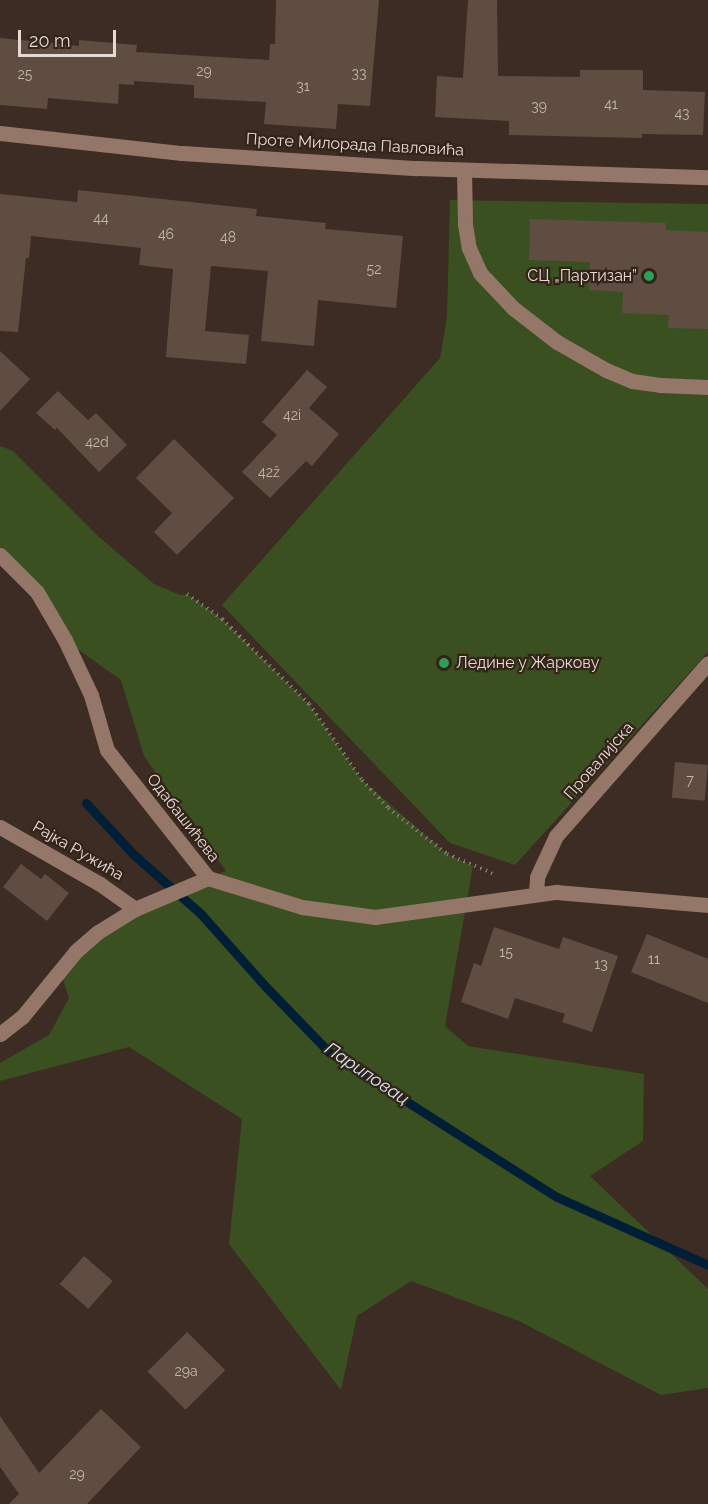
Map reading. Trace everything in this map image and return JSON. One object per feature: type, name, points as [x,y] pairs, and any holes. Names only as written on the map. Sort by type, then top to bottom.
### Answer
[{"type":"street","name":"Проте Милорада Павловића","points":[[0,133],[182,153],[464,170],[708,177]]},
{"type":"street","points":[[464,170],[465,224],[469,248],[480,273],[513,308],[582,357],[632,381],[708,387]]},
{"type":"street","name":"Одабашићева","points":[[0,555],[37,592],[65,640],[91,695],[106,750],[202,879],[302,907],[375,917],[536,893],[584,893],[708,905]]},
{"type":"street","name":"Провалијска","points":[[536,893],[537,877],[556,836],[708,663]]},
{"type":"street","name":"Рајка Ружића","points":[[0,826],[100,884],[135,909]]},
{"type":"street","points":[[0,1034],[38,1000],[76,951],[98,932],[135,909],[202,879]]},
{"type":"path","points":[[187,594],[222,619],[309,704],[363,780],[388,808],[447,854],[536,893]]},
{"type":"green space","points":[[450,200],[708,204],[708,652],[515,865],[450,843],[222,605],[440,358],[447,317]]},
{"type":"green space","points":[[0,446],[13,451],[99,537],[154,584],[180,595],[187,594],[222,619],[309,704],[362,780],[447,854],[473,866],[445,1026],[468,1046],[644,1074],[643,1141],[590,1176],[708,1289],[708,1388],[661,1395],[519,1321],[411,1281],[357,1316],[341,1390],[229,1244],[242,1119],[129,1047],[0,1081],[0,1063],[49,1035],[69,998],[60,971],[135,909],[226,871],[144,756],[121,680],[65,640],[0,555]]},
{"type":"building","points":[[276,0],[379,0],[370,106],[338,104],[336,129],[264,124],[266,102],[194,98],[194,85],[134,81],[134,85],[119,84],[118,104],[48,98],[47,109],[0,105],[0,38],[79,46],[79,40],[137,45],[136,52],[269,60],[270,44],[275,44]]},
{"type":"building","points":[[468,0],[497,0],[498,76],[580,77],[580,70],[643,70],[643,90],[705,92],[703,135],[642,134],[642,138],[509,135],[509,121],[435,117],[437,76],[463,78]]},
{"type":"building","points":[[78,190],[257,209],[256,216],[326,223],[325,229],[403,236],[396,308],[318,300],[314,346],[261,341],[268,271],[211,266],[205,331],[249,335],[246,364],[166,357],[173,269],[139,265],[141,248],[31,236],[29,258],[26,258],[18,332],[0,331],[0,194],[77,202]]},
{"type":"building","name":"СЦ „Партизан”","points":[[530,219],[666,223],[666,230],[708,232],[708,329],[668,328],[669,315],[622,313],[623,292],[589,290],[590,262],[529,260]]},
{"type":"building","points":[[0,351],[30,379],[0,411]]},
{"type":"building","points":[[307,370],[327,387],[309,408],[339,434],[312,466],[306,461],[270,498],[242,472],[277,435],[262,422]]},
{"type":"building","points":[[58,391],[88,420],[96,413],[127,445],[99,472],[57,428],[55,430],[36,413]]},
{"type":"building","points":[[174,439],[234,498],[177,555],[154,532],[172,513],[136,478]]},
{"type":"building","points":[[675,762],[708,765],[705,801],[672,798]]},
{"type":"building","points":[[21,864],[41,879],[45,874],[69,893],[47,921],[3,887]]},
{"type":"building","points":[[494,927],[559,949],[563,937],[618,956],[592,1032],[562,1022],[565,1014],[515,998],[508,1019],[461,1002],[474,963],[481,966]]},
{"type":"building","points":[[647,934],[708,959],[708,1003],[631,972]]},
{"type":"building","points":[[84,1256],[113,1281],[88,1309],[60,1284]]},
{"type":"building","points":[[187,1332],[225,1370],[186,1410],[147,1372]]},
{"type":"building","points":[[101,1409],[141,1447],[87,1504],[9,1504],[19,1494],[0,1467],[0,1416],[39,1473]]},
{"type":"waterway","name":"Париповац","points":[[86,803],[133,854],[201,914],[266,987],[329,1052],[557,1197],[708,1265]]},
{"type":"place","name":"СЦ „Партизан”","points":[[649,276]]},
{"type":"place","name":"Ледине у Жаркову","points":[[444,663]]}]
